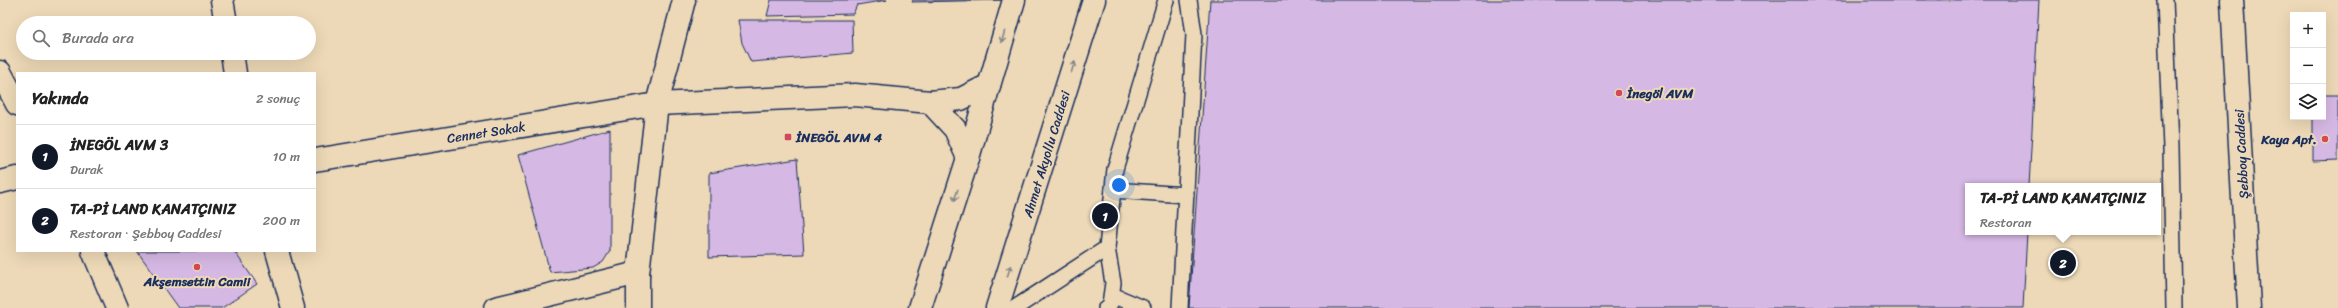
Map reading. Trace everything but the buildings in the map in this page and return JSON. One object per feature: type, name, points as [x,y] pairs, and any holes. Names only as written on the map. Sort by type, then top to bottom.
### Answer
[{"type":"street","points":[[222,0],[225,16]]},
{"type":"street","points":[[666,0],[677,27]]},
{"type":"street","points":[[638,308],[638,273],[657,104],[684,0]]},
{"type":"street","points":[[920,308],[968,158],[1014,0]]},
{"type":"street","name":"Ahmet Akyollu Caddesi","points":[[997,308],[1094,0]]},
{"type":"street","name":"Şebboy Caddesi","points":[[2232,0],[2249,308]]},
{"type":"street","points":[[233,60],[235,72]]},
{"type":"street","points":[[0,72],[16,102]]},
{"type":"street","name":"Cennet Sokak","points":[[316,160],[657,104],[856,95],[930,102],[961,98],[989,85]]},
{"type":"street","points":[[930,102],[955,129],[968,158]]},
{"type":"street","points":[[0,182],[16,178]]},
{"type":"street","points":[[92,252],[117,308]]},
{"type":"street","points":[[276,252],[293,308]]},
{"type":"street","points":[[496,308],[638,273]]},
{"type":"lane","points":[[1143,308],[1109,301],[1113,283],[1107,248],[1115,169],[1166,0]]},
{"type":"lane","points":[[1180,308],[1194,34],[1189,0]]},
{"type":"lane","points":[[2166,0],[2174,308]]},
{"type":"lane","points":[[1113,190],[1186,195]]},
{"type":"lane","points":[[1015,308],[1107,248]]},
{"type":"place","name":"İnegöl AVM","points":[[1619,93]]},
{"type":"place","name":"İNEGÖL AVM 4","points":[[788,137]]},
{"type":"place","name":"Kaya Apt.","points":[[2325,139]]},
{"type":"place","name":"İNEGÖL AVM 3","points":[[1105,216]]},
{"type":"place","name":"TA-Pİ LAND KANATÇINIZ","points":[[2063,263]]},
{"type":"place","name":"Akşemsettin Camii","points":[[197,267]]}]
